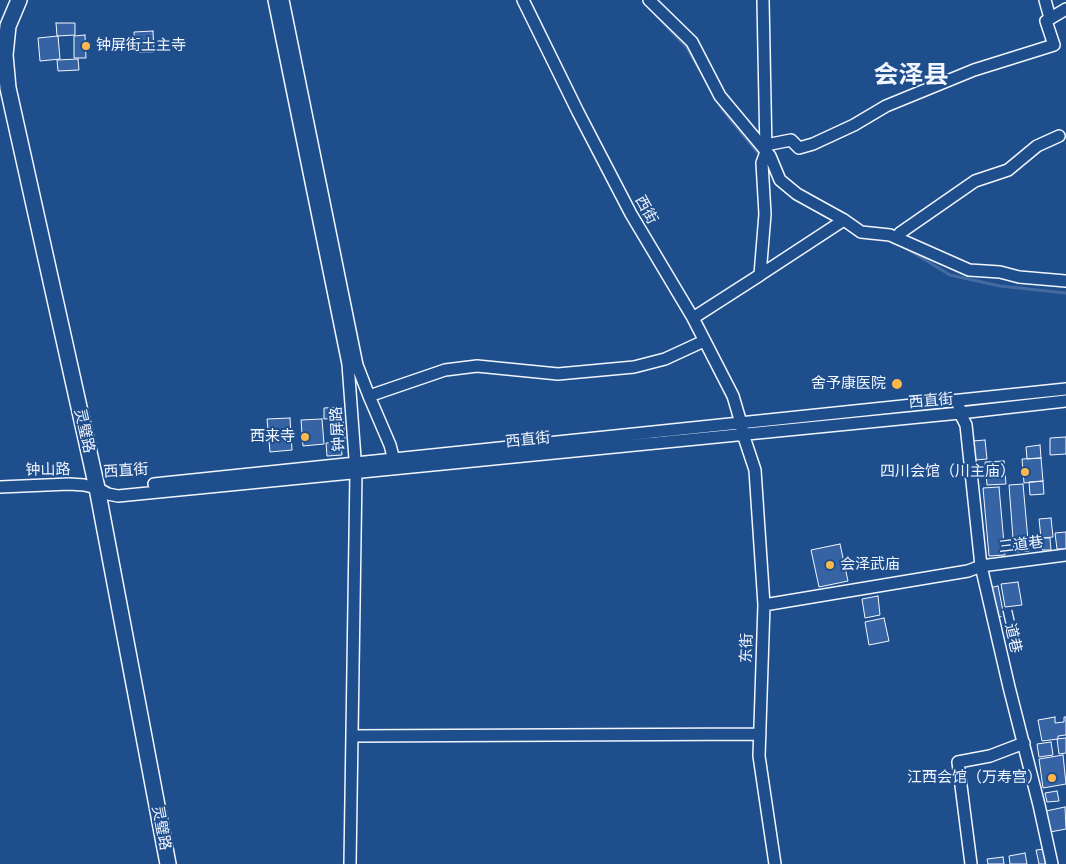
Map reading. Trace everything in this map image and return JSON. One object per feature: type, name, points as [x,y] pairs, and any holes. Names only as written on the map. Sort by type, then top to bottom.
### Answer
[{"type":"main road","name":"灵璧路","points":[[19,0],[8,26],[5,55],[8,88],[97,488],[168,864]]},
{"type":"street","name":"钟屏路","points":[[274,0],[348,364],[355,467],[350,864]]},
{"type":"street","points":[[283,0],[358,365],[390,444],[394,463]]},
{"type":"street","name":"西街","points":[[523,0],[631,214],[693,318],[733,396],[742,428]]},
{"type":"street","points":[[650,0],[692,42],[720,96],[766,148],[780,180],[797,194],[844,220],[861,232],[890,235],[969,270],[1000,272],[1019,277],[1066,282]]},
{"type":"street","points":[[760,275],[765,214],[762,163],[766,148],[763,0]]},
{"type":"street","points":[[1045,0],[1050,18]]},
{"type":"street","points":[[766,148],[792,140],[799,148],[814,144],[854,125],[886,106],[974,70],[1054,45],[1046,21],[1066,9]]},
{"type":"street","points":[[898,238],[900,233],[975,181],[1008,170],[1037,146],[1059,136]]},
{"type":"street","points":[[693,318],[844,220]]},
{"type":"street","points":[[369,396],[445,370],[477,366],[558,374],[634,367],[665,359],[704,341]]},
{"type":"street","name":"西直街","points":[[959,407],[1066,389]]},
{"type":"street","name":"西直街","points":[[97,488],[108,494],[118,496],[355,467],[742,428],[959,407],[1066,401]]},
{"type":"street","name":"二道巷","points":[[959,407],[966,425],[981,566],[1052,864]]},
{"type":"street","name":"东街","points":[[742,428],[755,470],[764,605],[759,756],[775,864]]},
{"type":"street","name":"钟山路","points":[[0,487],[69,484],[97,488]]},
{"type":"street","name":"三道巷","points":[[764,605],[968,571],[981,566],[1066,555]]},
{"type":"street","points":[[353,736],[760,734]]},
{"type":"street","points":[[971,864],[958,762],[990,756],[1024,744]]},
{"type":"building","points":[[56,23],[75,23],[75,35],[57,36]]},
{"type":"building","points":[[153,31],[154,52],[135,52],[134,32]]},
{"type":"building","points":[[85,35],[86,58],[74,58],[74,36]]},
{"type":"building","points":[[58,36],[60,59],[40,61],[38,38]]},
{"type":"building","points":[[78,59],[79,70],[58,71],[57,60]]},
{"type":"building","points":[[340,407],[341,418],[324,419],[324,408]]},
{"type":"building","points":[[290,418],[292,450],[270,452],[267,419]]},
{"type":"building","points":[[322,419],[324,444],[303,446],[301,420]]},
{"type":"building","points":[[343,419],[345,440],[334,441],[333,420]]},
{"type":"building","points":[[1066,437],[1066,454],[1050,455],[1050,438]]},
{"type":"building","points":[[985,440],[987,459],[975,460],[973,441]]},
{"type":"building","points":[[341,442],[342,455],[327,456],[326,443]]},
{"type":"building","points":[[1040,445],[1041,458],[1027,459],[1026,447]]},
{"type":"building","points":[[1041,458],[1043,481],[1024,483],[1022,459]]},
{"type":"building","points":[[1004,461],[1006,484],[987,485],[985,462]]},
{"type":"building","points":[[1043,481],[1044,494],[1030,495],[1029,482]]},
{"type":"building","points":[[1023,484],[1029,551],[1014,552],[1009,485]]},
{"type":"building","points":[[999,487],[1005,555],[989,556],[983,488]]},
{"type":"building","points":[[1051,518],[1053,537],[1041,538],[1039,519]]},
{"type":"building","points":[[1066,532],[1066,549],[1057,549],[1055,533]]},
{"type":"building","points":[[1041,538],[1050,538],[1051,550],[1042,550]]},
{"type":"building","name":"会泽武庙","points":[[840,544],[848,581],[819,587],[811,550]]},
{"type":"building","points":[[1018,582],[1022,605],[1005,607],[1001,584]]},
{"type":"building","points":[[998,586],[1004,616],[994,618],[989,588]]},
{"type":"building","points":[[878,596],[880,615],[865,618],[862,599]]},
{"type":"building","points":[[884,618],[889,641],[869,645],[865,622]]},
{"type":"building","points":[[1055,717],[1055,723],[1064,722],[1064,717],[1066,717],[1066,735],[1058,736],[1058,739],[1042,741],[1038,720]]},
{"type":"building","points":[[1066,738],[1066,753],[1059,754],[1057,739]]},
{"type":"building","points":[[1051,742],[1053,755],[1039,757],[1037,744]]},
{"type":"building","points":[[1063,755],[1066,784],[1043,788],[1039,759]]},
{"type":"building","points":[[1057,791],[1059,801],[1047,802],[1045,793]]},
{"type":"building","points":[[1065,807],[1066,829],[1050,832],[1046,811]]},
{"type":"building","points":[[1045,849],[1048,864],[1039,864],[1036,850]]},
{"type":"building","points":[[1025,853],[1027,864],[1010,864],[1009,856]]},
{"type":"building","points":[[1003,857],[1004,864],[988,864],[987,859]]},
{"type":"waterway","points":[[656,15],[687,48],[705,79]]},
{"type":"waterway","points":[[717,100],[722,109],[757,152]]},
{"type":"waterway","points":[[904,247],[950,275],[1000,286],[1066,293]]},
{"type":"place","name":"钟屏街土主寺","points":[[86,46]]},
{"type":"place","name":"舍予康医院","points":[[897,384]]},
{"type":"place","name":"西来寺","points":[[305,437]]},
{"type":"place","name":"四川会馆（川主庙）","points":[[1025,472]]},
{"type":"place","name":"会泽武庙","points":[[830,565]]},
{"type":"place","name":"江西会馆（万寿宫）","points":[[1052,778]]},
{"type":"district","name":"会泽县","points":[[911,76]]}]
